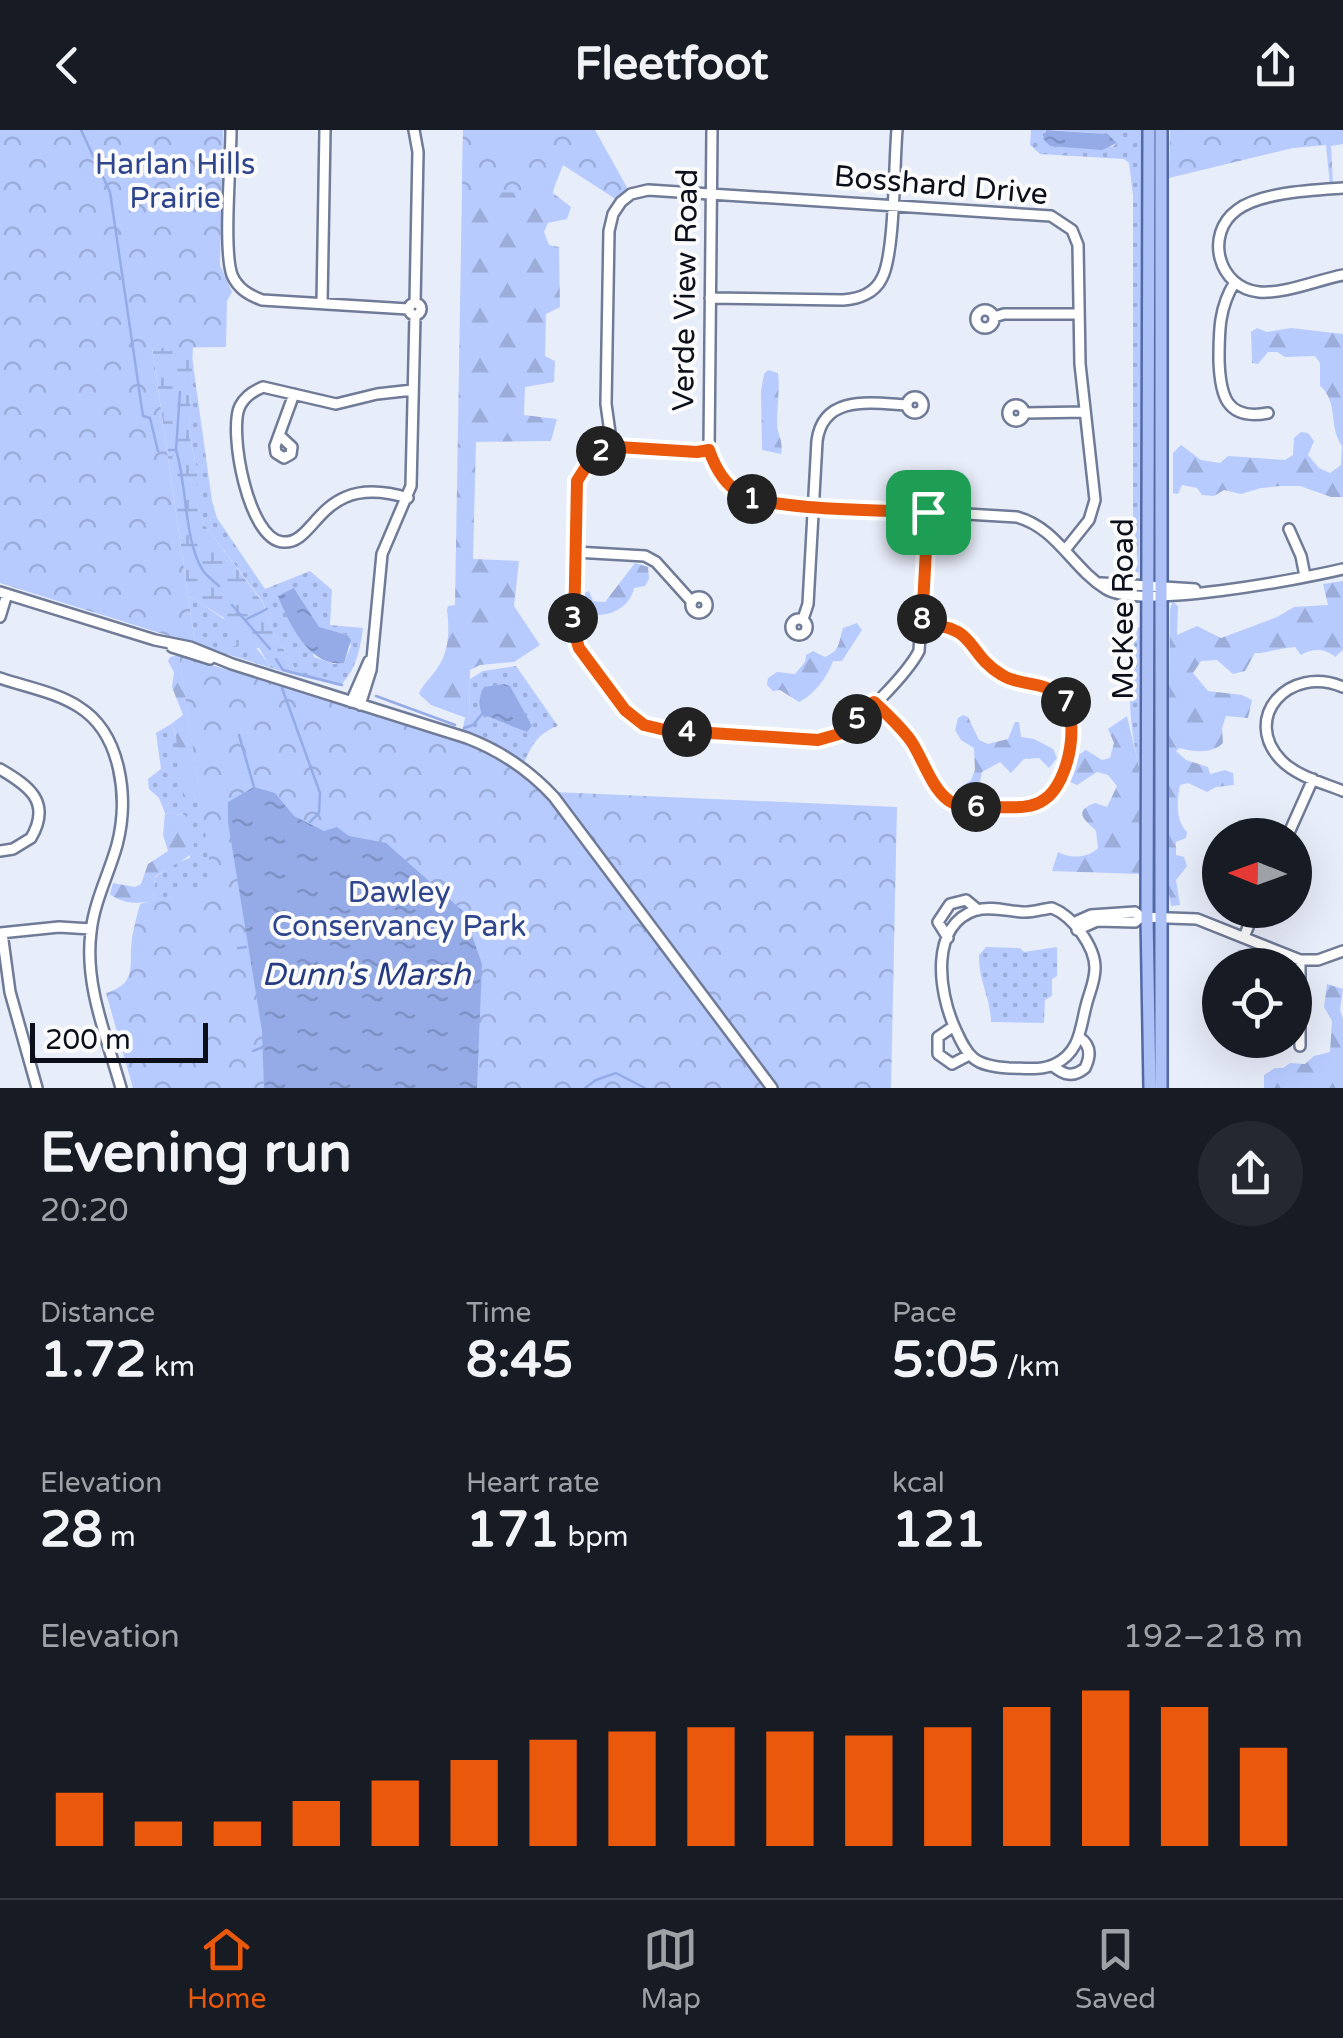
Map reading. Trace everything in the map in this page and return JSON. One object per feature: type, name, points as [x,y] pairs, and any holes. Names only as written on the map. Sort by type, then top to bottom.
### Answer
[{"type":"main road","name":"McKee Road","points":[[1149,130],[1154,591]]},
{"type":"main road","name":"McKee Road","points":[[1150,1088],[1162,130]]},
{"type":"main road","name":"McKee Road","points":[[1150,917],[1161,1088]]},
{"type":"street","points":[[231,130],[229,261],[237,284],[262,300],[413,309]]},
{"type":"street","points":[[322,303],[325,130]]},
{"type":"street","points":[[356,703],[370,658],[382,554],[407,501],[418,152],[414,130]]},
{"type":"street","name":"Verde View Road","points":[[709,450],[712,130]]},
{"type":"street","points":[[710,298],[843,300],[868,293],[884,276],[888,261],[896,130]]},
{"type":"street","points":[[1343,188],[1294,193],[1237,210],[1224,224],[1218,244],[1220,261],[1235,282],[1252,291],[1270,292],[1343,275]]},
{"type":"street","name":"Bosshard Drive","points":[[612,447],[606,404],[609,231],[613,214],[626,197],[643,190],[1046,214],[1072,230],[1078,246],[1085,412],[1095,500],[1089,520],[1064,550]]},
{"type":"street","points":[[1235,282],[1226,296],[1220,324],[1222,394],[1230,406],[1243,413],[1268,413]]},
{"type":"street","points":[[994,317],[1079,314]]},
{"type":"street","points":[[407,501],[364,491],[340,498],[321,512],[295,541],[281,542],[267,535],[254,516],[244,485],[238,413],[246,397],[263,387],[336,404],[413,394]]},
{"type":"street","points":[[280,434],[294,394]]},
{"type":"street","points":[[803,619],[808,604],[818,432],[831,412],[850,404],[907,405]]},
{"type":"street","points":[[1024,412],[1085,412]]},
{"type":"street","points":[[928,512],[922,624],[915,658],[839,734],[818,740],[665,730],[639,722],[625,710],[575,639],[579,475],[592,457],[612,447],[709,450],[721,476],[741,494],[764,502],[1017,517],[1043,528],[1098,583],[1154,591],[1203,590],[1343,569]]},
{"type":"street","points":[[1289,529],[1305,576]]},
{"type":"street","points":[[575,552],[645,556],[656,562],[692,602]]},
{"type":"street","points":[[0,616],[3,593],[155,640],[191,656],[232,664],[483,744],[521,766],[554,797],[772,1088]]},
{"type":"street","points":[[874,702],[906,734],[939,790],[954,803],[971,808],[1032,806],[1054,790],[1073,728],[1065,701],[1049,688],[998,673],[961,632],[947,626],[922,624]]},
{"type":"street","points":[[0,678],[77,706],[96,722],[110,744],[120,781],[122,818],[91,930],[94,991],[121,1088]]},
{"type":"street","points":[[1343,687],[1321,680],[1294,684],[1276,699],[1269,715],[1269,740],[1279,758],[1343,792]]},
{"type":"street","points":[[0,769],[26,784],[39,812],[31,838],[13,849],[0,851]]},
{"type":"street","points":[[1296,818],[1314,779]]},
{"type":"street","points":[[948,938],[938,922],[950,904],[966,900],[978,910]]},
{"type":"street","points":[[1053,1066],[1080,1037],[1095,965],[1090,949],[1075,926],[1062,912],[1052,908],[1024,912],[978,910],[960,920],[942,954],[941,973],[954,1026],[969,1055],[993,1067],[1053,1066],[1066,1075],[1085,1068],[1090,1053],[1080,1037]]},
{"type":"street","points":[[1075,926],[1091,915],[1135,912],[1150,917],[1197,920],[1271,948]]},
{"type":"street","points":[[37,1088],[10,992],[1,933],[59,928],[91,930]]},
{"type":"street","points":[[1244,937],[1248,928]]},
{"type":"street","points":[[1312,960],[1343,951]]},
{"type":"street","points":[[954,1026],[938,1037],[938,1054],[952,1064],[969,1055]]},
{"type":"green space","name":"Harlan Hills Prairie","points":[[0,130],[223,130],[220,265],[232,292],[227,301],[226,347],[152,348],[195,644],[0,583]]},
{"type":"green space","points":[[463,130],[554,188],[553,193],[571,207],[567,219],[548,223],[544,232],[549,245],[559,247],[560,307],[546,314],[545,356],[555,361],[554,382],[525,387],[524,415],[557,419],[551,441],[476,442],[473,559],[519,561],[514,606],[540,645],[514,662],[480,665],[470,670],[469,719],[431,705],[419,694],[445,652],[447,610],[455,605]]},
{"type":"green space","points":[[463,130],[595,130],[629,191],[617,200],[563,165],[552,193],[462,192]]},
{"type":"green space","points":[[499,130],[547,130],[545,155],[496,152]]},
{"type":"green space","points":[[1031,130],[1046,130],[1112,147],[1117,143],[1108,134],[1052,130],[1145,130],[1139,573],[1135,571],[1138,564],[1133,515],[1133,195],[1129,163],[1124,159],[1040,154],[1030,145]]},
{"type":"green space","points":[[1170,130],[1343,130],[1343,144],[1331,146],[1330,185],[1326,145],[1293,148],[1169,178]]},
{"type":"green space","points":[[1257,328],[1267,332],[1291,328],[1343,334],[1343,497],[1300,486],[1261,488],[1241,494],[1224,490],[1214,496],[1182,485],[1178,494],[1173,493],[1173,453],[1181,445],[1201,460],[1220,463],[1228,456],[1285,460],[1293,455],[1294,438],[1301,432],[1308,433],[1314,441],[1308,455],[1319,468],[1330,473],[1341,465],[1342,446],[1329,399],[1320,386],[1320,363],[1315,356],[1285,357],[1268,352],[1258,364],[1252,363],[1251,332]]},
{"type":"green space","points":[[152,347],[193,347],[189,434],[197,469],[197,504],[204,524],[263,603],[272,630],[294,667],[291,674],[271,668],[259,648],[232,646],[224,618],[188,595]]},
{"type":"green space","points":[[192,357],[217,518],[265,589],[310,571],[332,590],[330,625],[363,628],[356,659],[340,686],[291,674],[294,667],[272,630],[263,602],[204,524],[197,504],[197,469],[189,434]],"holes":[[[295,589],[319,628],[347,635],[351,646],[344,663],[314,657]]]},
{"type":"green space","points":[[768,370],[778,373],[781,454],[762,450],[761,391]]},
{"type":"green space","points":[[635,563],[648,567],[649,579],[645,586],[634,588],[626,603],[604,614],[579,611],[579,595],[589,591],[593,601],[605,602]]},
{"type":"green space","points":[[1343,581],[1343,650],[1335,657],[1319,650],[1301,655],[1295,647],[1255,653],[1245,671],[1233,674],[1217,660],[1201,661],[1193,673],[1208,691],[1252,700],[1248,718],[1226,716],[1223,743],[1219,747],[1176,751],[1186,760],[1208,767],[1210,774],[1225,770],[1233,773],[1234,785],[1207,792],[1188,783],[1180,785],[1179,816],[1187,832],[1186,838],[1176,842],[1176,855],[1184,857],[1187,866],[1176,880],[1180,905],[1171,906],[1167,883],[1173,602],[1178,606],[1177,635],[1197,626],[1221,638],[1294,607],[1328,605],[1323,584]]},
{"type":"green space","points":[[188,595],[244,636],[271,668],[195,644]]},
{"type":"green space","points":[[857,623],[862,630],[842,661],[833,661],[820,684],[805,699],[799,702],[767,685],[768,678],[777,672],[795,674],[806,655],[813,651],[825,657],[834,652],[843,628]]},
{"type":"green space","points":[[1140,628],[1139,767],[1130,697]]},
{"type":"green space","points":[[179,655],[254,1088],[212,886],[153,901],[155,878],[172,864],[190,858],[185,815],[165,813],[159,798],[149,789],[148,779],[161,769],[156,733],[171,724],[179,749],[183,796],[200,797]]},
{"type":"green space","points":[[179,655],[200,797],[183,797],[171,724],[183,715],[172,687],[174,672],[168,661]]},
{"type":"green space","name":"Dawley Conservancy Park","points":[[179,655],[464,742],[510,764],[547,797],[554,792],[897,807],[891,1088],[133,1088],[106,993],[128,978],[140,904],[213,885]]},
{"type":"green space","points":[[516,666],[558,726],[536,740],[524,763],[462,732],[465,718],[469,718],[470,679],[483,671]]},
{"type":"green space","points":[[963,715],[968,717],[979,740],[988,744],[1008,739],[1015,722],[1019,722],[1021,737],[1053,749],[1057,758],[1049,768],[1039,758],[1024,759],[1011,773],[1000,762],[982,772],[976,801],[960,798],[959,788],[971,780],[975,770],[974,748],[961,740],[955,730]]},
{"type":"green space","points":[[1127,716],[1139,767],[1139,874],[1052,871],[1058,852],[1079,856],[1098,848],[1096,831],[1082,813],[1095,803],[1107,807],[1117,786],[1108,775],[1097,772],[1077,785],[1068,781],[1077,756],[1086,750],[1102,760],[1110,758],[1114,743],[1108,729]]},
{"type":"green space","points":[[165,813],[185,815],[194,841],[190,855],[155,877],[153,901],[119,900],[110,894],[113,883],[135,887],[141,884],[148,864],[168,851],[163,835]]},
{"type":"green space","points":[[986,947],[1020,948],[1024,952],[1057,947],[1057,976],[1052,979],[1052,996],[1045,1000],[1044,1023],[991,1022],[979,964],[979,955]]},
{"type":"green space","points":[[1327,984],[1343,989],[1343,1088],[1264,1088],[1264,1075],[1275,1068],[1305,1064],[1314,1056],[1330,1052],[1332,1021],[1324,1007]]},
{"type":"water","points":[[1046,130],[1108,134],[1117,143],[1102,150],[1050,146],[1043,139]]},
{"type":"water","points":[[294,588],[319,627],[347,635],[351,640],[344,663],[321,659],[302,642],[278,596]]},
{"type":"water","points":[[510,686],[532,726],[527,732],[482,714],[480,700],[484,687]]},
{"type":"water","name":"Dunn's Marsh","points":[[254,787],[275,793],[294,816],[324,831],[337,827],[349,836],[386,843],[464,912],[482,964],[477,1088],[264,1088],[262,1031],[228,822],[228,802]]},
{"type":"waterway","points":[[81,130],[110,192],[143,416],[150,418],[158,451]]},
{"type":"waterway","points":[[176,450],[180,392]]},
{"type":"waterway","points":[[169,450],[176,450],[180,464],[196,557],[203,571],[219,586]]},
{"type":"waterway","points":[[232,605],[270,649]]},
{"type":"waterway","points":[[247,619],[267,609]]},
{"type":"waterway","points":[[276,659],[283,670],[342,685]]},
{"type":"waterway","points":[[282,688],[320,793],[319,813],[310,822]]},
{"type":"waterway","points":[[376,696],[455,725]]},
{"type":"waterway","points":[[464,728],[473,725],[482,714]]},
{"type":"waterway","points":[[239,735],[254,787]]},
{"type":"waterway","points":[[238,948],[246,947]]},
{"type":"waterway","points":[[253,1051],[263,1047]]},
{"type":"waterway","points":[[585,1088],[616,1073],[645,1088]]},
{"type":"route","points":[[612,447],[709,450],[721,476],[732,487],[764,502],[928,512],[922,624],[947,626],[961,632],[998,673],[1049,688],[1070,710],[1072,734],[1061,777],[1050,796],[1036,804],[971,808],[948,799],[906,734],[874,702],[839,734],[824,740],[651,728],[625,710],[575,639],[577,481],[592,457],[612,447]]}]
